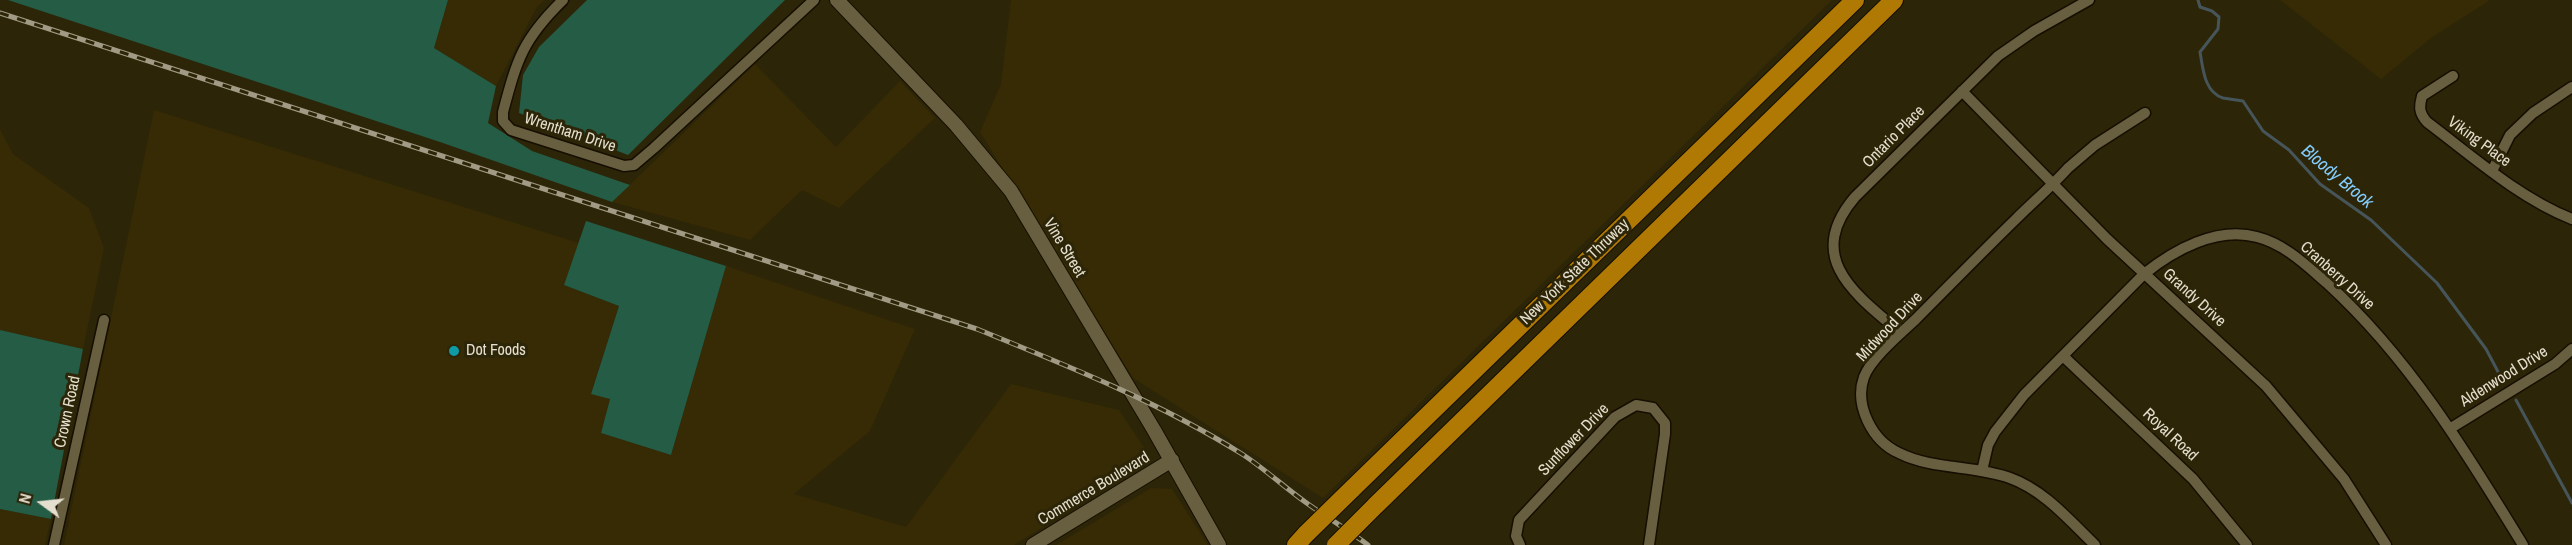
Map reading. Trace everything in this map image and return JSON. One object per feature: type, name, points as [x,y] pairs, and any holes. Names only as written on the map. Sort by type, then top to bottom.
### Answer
[{"type":"highway","name":"New York State Thruway","points":[[1301,540],[1855,0]]},
{"type":"highway","name":"New York State Thruway","points":[[1336,545],[1894,0]]},
{"type":"street","name":"Wrentham Drive","points":[[563,0],[532,34],[521,51],[503,112],[503,121],[511,130],[624,166],[634,165],[654,148],[814,0]]},
{"type":"street","name":"Vine Street","points":[[837,0],[956,125],[1011,191],[1172,460],[1219,545]]},
{"type":"street","name":"Ontario Place","points":[[1901,333],[1866,304],[1843,279],[1836,264],[1834,243],[1840,219],[1847,207],[1998,56],[2034,31],[2089,0]]},
{"type":"street","name":"Viking Place","points":[[2453,76],[2422,96],[2419,106],[2420,115],[2492,171],[2539,203],[2572,219]]},
{"type":"street","points":[[2492,171],[2510,135],[2533,113],[2572,87]]},
{"type":"street","name":"Grandy Drive","points":[[1962,91],[2144,274],[2217,338],[2266,386],[2344,478],[2386,545]]},
{"type":"street","name":"Midwood Drive","points":[[2095,545],[2050,502],[2010,478],[1982,471],[1923,462],[1898,453],[1880,440],[1868,422],[1863,405],[1862,387],[1865,375],[1901,333],[2053,184],[2095,145],[2145,113]]},
{"type":"street","name":"Cranberry Drive","points":[[1982,471],[1988,445],[1995,432],[2024,395],[2144,274],[2166,257],[2192,244],[2218,236],[2237,234],[2256,236],[2273,243],[2302,261],[2355,311],[2416,380],[2451,428],[2523,545]]},
{"type":"street","name":"Crown Road","points":[[54,545],[104,320]]},
{"type":"street","name":"Aldenwood Drive","points":[[2451,428],[2555,364],[2572,349]]},
{"type":"street","name":"Royal Road","points":[[2063,356],[2193,479],[2247,545]]},
{"type":"street","name":"Sunflower Drive","points":[[1520,545],[1516,536],[1520,520],[1615,417],[1636,405],[1653,408],[1665,423],[1649,545]]},
{"type":"street","name":"Commerce Boulevard","points":[[1033,545],[1172,460]]},
{"type":"shaded area","points":[[448,0],[545,0],[537,7],[496,86],[434,48]]},
{"type":"shaded area","points":[[1011,0],[1832,0],[1323,498],[1133,378],[1079,292],[980,132],[1001,84]]},
{"type":"shaded area","points":[[2280,0],[2490,0],[2431,38],[2381,79]]},
{"type":"shaded area","points":[[755,64],[836,147],[900,81],[935,118],[839,208],[802,190],[750,240],[612,202]]},
{"type":"shaded area","points":[[154,110],[579,243],[564,285],[619,306],[591,393],[610,398],[601,433],[671,455],[726,266],[915,329],[870,431],[794,494],[906,527],[1011,384],[1119,410],[1145,449],[1141,466],[1014,545],[64,545]]},
{"type":"shaded area","points":[[0,129],[13,154],[89,208],[104,248],[83,349],[0,330]]},
{"type":"shaded area","points":[[1151,488],[1172,489],[1208,545],[1056,545]]},
{"type":"shaded area","points":[[0,509],[51,519],[45,545],[0,545]]},
{"type":"green space","points":[[8,0],[448,0],[434,48],[496,86],[488,123],[532,151],[630,185],[612,202],[440,142]]},
{"type":"green space","points":[[587,0],[785,0],[628,155],[519,113],[523,75],[539,47]]},
{"type":"green space","points":[[586,221],[726,266],[671,455],[601,433],[610,399],[591,394],[619,306],[564,285]]},
{"type":"green space","points":[[0,330],[83,349],[51,519],[0,509]]},
{"type":"waterway","name":"Bloody Brook","points":[[2198,0],[2200,7],[2212,11],[2219,17],[2218,29],[2200,52],[2206,79],[2212,91],[2223,98],[2243,101],[2263,131],[2289,150],[2320,184],[2371,220],[2437,283],[2486,349],[2504,383]]},
{"type":"waterway","name":"Bloody Brook","points":[[2516,400],[2572,503]]},
{"type":"railway","points":[[0,13],[977,329],[1146,401],[1211,435],[1242,454],[1368,545]]},
{"type":"place","name":"Dot Foods","points":[[454,351]]}]
